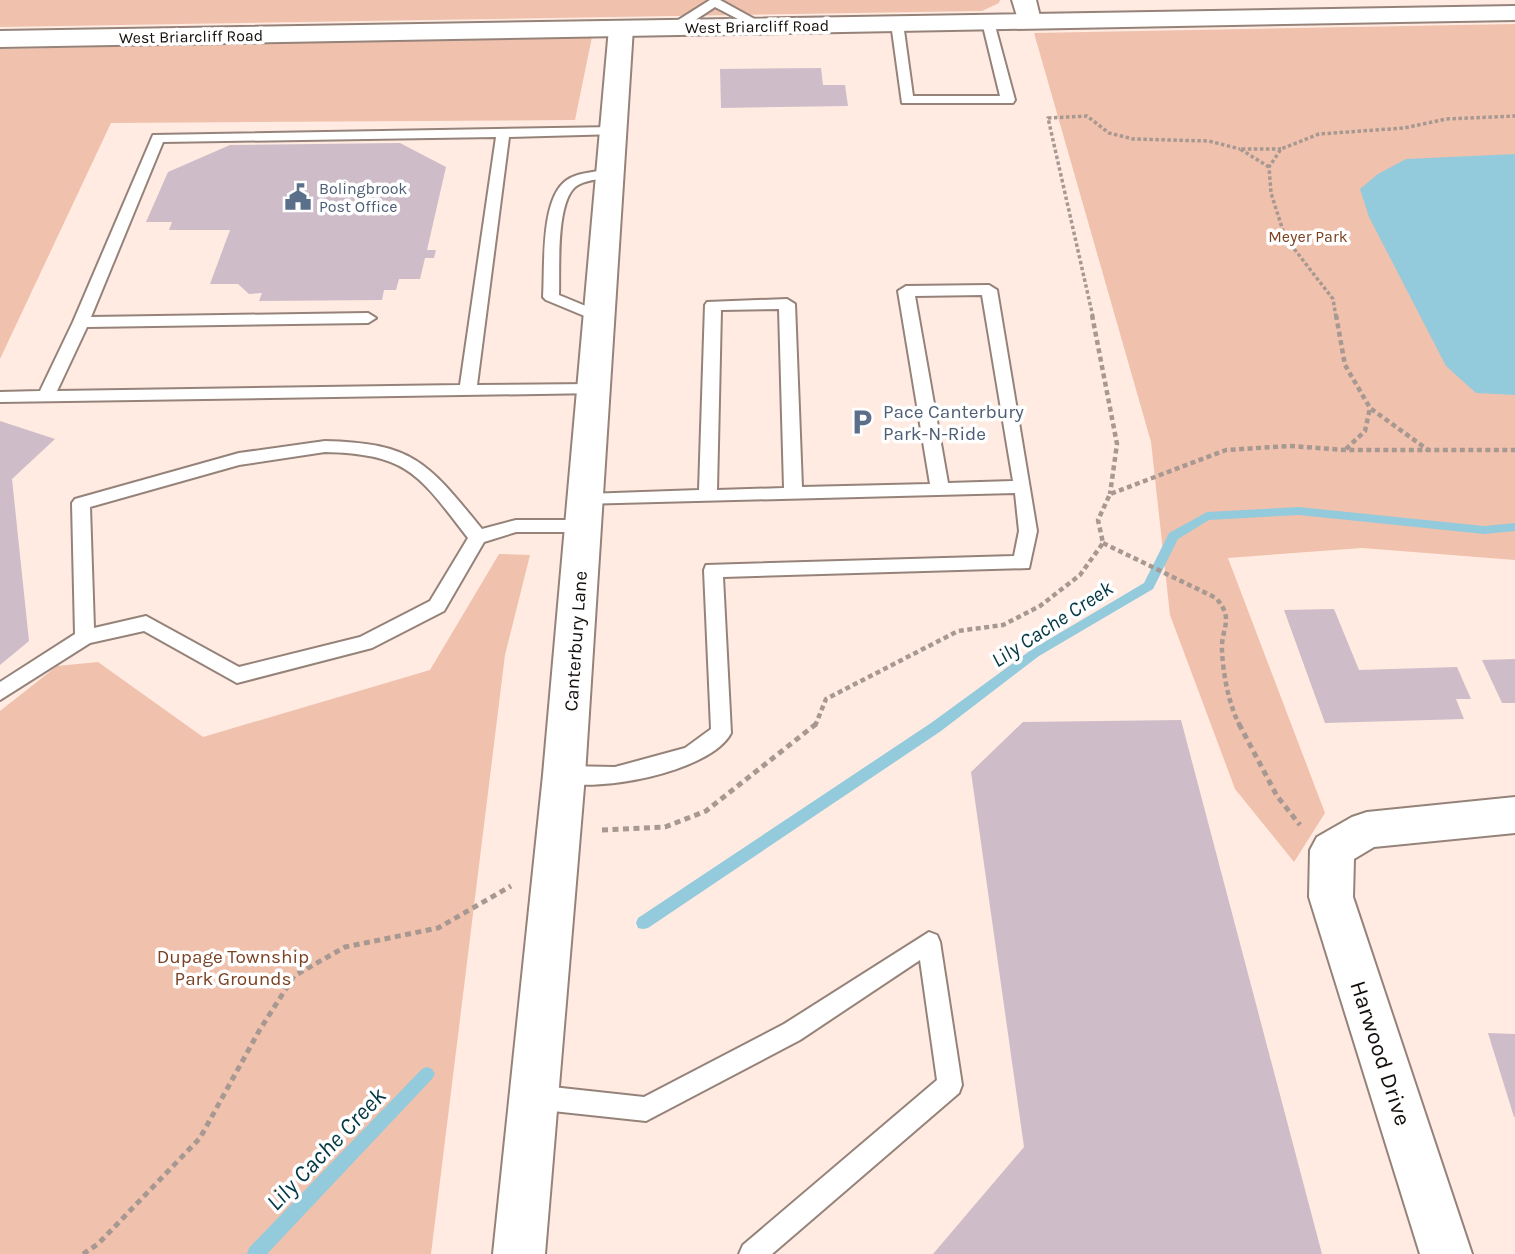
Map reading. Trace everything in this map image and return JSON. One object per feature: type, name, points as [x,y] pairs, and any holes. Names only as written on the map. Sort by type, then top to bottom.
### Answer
[{"type":"street","name":"West Briarcliff Road","points":[[0,39],[988,22],[1027,10],[1515,13]]},
{"type":"street","name":"Canterbury Lane","points":[[519,1254],[564,775],[621,28]]},
{"type":"street","points":[[1332,850],[1367,830],[1515,815]]},
{"type":"street","name":"Harwood Drive","points":[[1332,850],[1331,897],[1446,1254]]},
{"type":"lane","points":[[676,27],[715,1],[761,26]]},
{"type":"lane","points":[[897,23],[907,100],[1008,100],[988,22]]},
{"type":"lane","points":[[46,396],[81,322],[158,138],[614,131]]},
{"type":"lane","points":[[468,390],[503,134]]},
{"type":"lane","points":[[599,317],[551,297],[556,213],[562,193],[570,183],[610,173]]},
{"type":"lane","points":[[564,775],[615,776],[691,754],[721,733],[713,570],[1022,563],[1028,531],[1023,487],[989,290],[906,291],[940,489]]},
{"type":"lane","points":[[708,496],[713,305],[787,304],[793,494]]},
{"type":"lane","points":[[81,322],[368,318]]},
{"type":"lane","points":[[0,397],[594,388]]},
{"type":"lane","points":[[85,637],[81,503],[264,453],[347,444],[396,455],[432,481],[478,537]]},
{"type":"lane","points":[[0,692],[85,637],[146,623],[237,675],[365,643],[437,606],[478,537],[516,526],[584,513],[708,496],[1023,487]]},
{"type":"lane","points":[[534,1097],[646,1109],[792,1032],[929,942],[950,1085],[752,1254]]},
{"type":"path","points":[[601,830],[666,827],[706,811],[814,728],[825,699],[958,631],[1003,625],[1040,606],[1080,575],[1103,543],[1098,520],[1110,494],[1117,444],[1090,304],[1048,118],[1087,116],[1109,133],[1133,139],[1209,141],[1240,149],[1281,149],[1319,134],[1404,128],[1446,119],[1515,116]]},
{"type":"path","points":[[1240,149],[1269,167]]},
{"type":"path","points":[[1281,149],[1269,167],[1271,193],[1285,237],[1333,299],[1345,365],[1370,408],[1430,452]]},
{"type":"path","points":[[1345,450],[1365,431],[1370,408]]},
{"type":"path","points":[[1110,494],[1226,450],[1290,446],[1430,452],[1515,450]]},
{"type":"path","points":[[1103,543],[1216,598],[1224,607],[1228,622],[1222,648],[1232,711],[1276,796],[1304,829],[1332,850]]},
{"type":"path","points":[[83,1254],[98,1244],[201,1138],[259,1031],[294,976],[345,947],[438,928],[514,884]]},
{"type":"green space","points":[[0,0],[1000,0],[982,11],[0,27]]},
{"type":"green space","name":"Meyer Park","points":[[1515,24],[1515,560],[1362,548],[1228,558],[1325,813],[1294,862],[1235,789],[1170,615],[1151,442],[1034,33]]},
{"type":"green space","points":[[592,37],[575,120],[111,123],[0,359],[0,49]]},
{"type":"green space","name":"Dupage Township Park Grounds","points":[[499,554],[530,555],[505,655],[431,1254],[0,1254],[0,711],[57,666],[98,662],[203,737],[430,670]]},
{"type":"water","points":[[1515,154],[1515,395],[1476,393],[1446,366],[1369,217],[1360,189],[1378,174],[1406,159]]},
{"type":"building","points":[[821,68],[823,85],[845,85],[848,106],[721,108],[720,69]]},
{"type":"building","name":"Bolingbrook Post Office","points":[[400,143],[446,167],[427,250],[436,250],[434,258],[425,258],[420,279],[399,279],[396,290],[384,290],[382,300],[259,301],[262,293],[249,294],[238,284],[210,284],[230,230],[169,230],[172,222],[146,222],[168,172],[230,145]]},
{"type":"building","points":[[0,421],[55,439],[12,479],[29,641],[0,665]]},
{"type":"building","points":[[1334,609],[1359,670],[1457,667],[1471,699],[1456,699],[1464,719],[1325,723],[1284,610]]},
{"type":"building","points":[[1515,659],[1515,703],[1502,703],[1482,660]]},
{"type":"building","points":[[1181,720],[1322,1254],[933,1254],[1024,1147],[971,772],[1023,722]]},
{"type":"building","points":[[1488,1033],[1515,1034],[1515,1117],[1514,1117]]},
{"type":"waterway","name":"Lily Cache Creek","points":[[643,923],[936,727],[1035,653],[1149,586],[1173,536],[1207,516],[1299,511],[1484,530],[1515,527]]},
{"type":"waterway","name":"Lily Cache Creek","points":[[255,1254],[427,1074]]},
{"type":"place","name":"Bolingbrook Post Office","points":[[298,197]]},
{"type":"place","name":"Pace Canterbury Park-N-Ride","points":[[862,422]]}]
